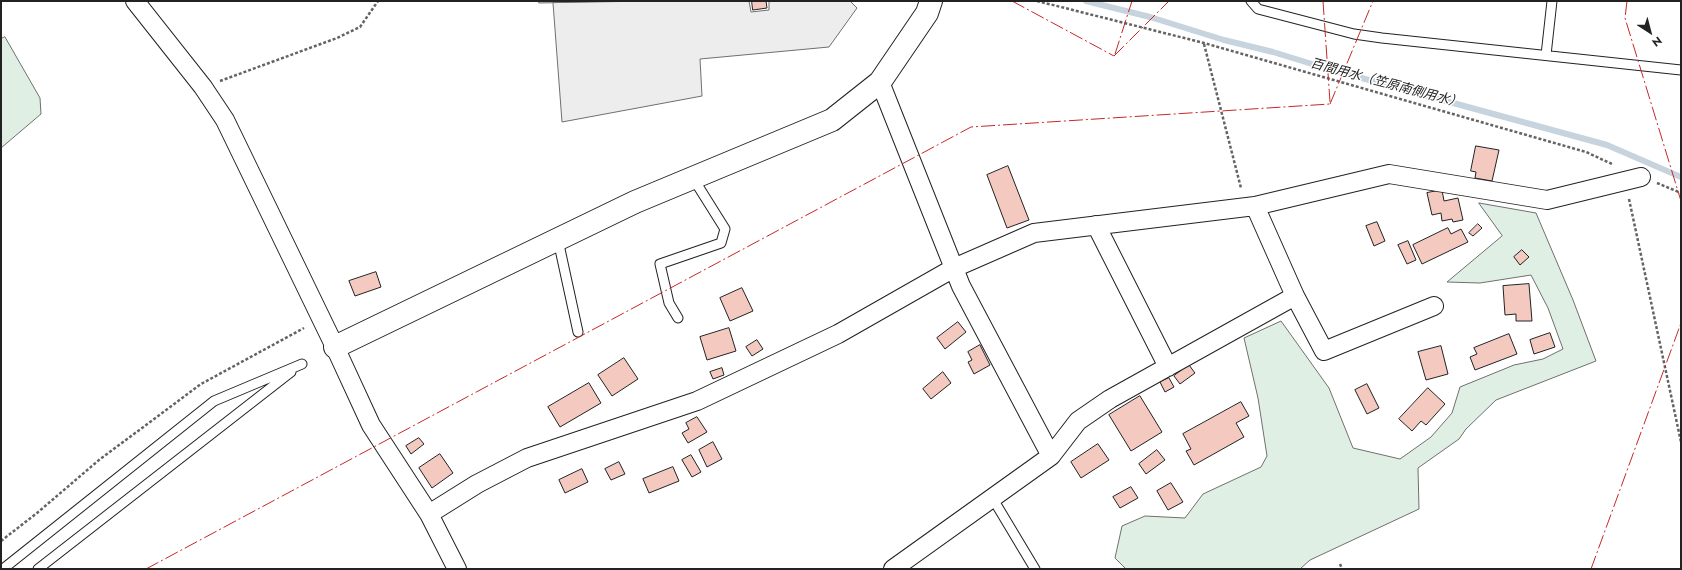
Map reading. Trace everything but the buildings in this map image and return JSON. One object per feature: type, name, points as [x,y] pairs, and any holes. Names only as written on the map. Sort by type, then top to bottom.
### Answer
[{"type":"street","points":[[135,1],[203,87],[225,120],[335,347],[371,425],[429,514],[457,569]]},
{"type":"street","points":[[335,347],[635,202],[832,120],[880,82],[927,13],[931,1]]},
{"type":"street","points":[[880,82],[954,268],[965,292],[1051,456]]},
{"type":"street","points":[[429,514],[477,484],[526,458],[697,401],[838,334],[954,268],[1034,233],[1250,207],[1389,174],[1547,200],[1633,179]]},
{"type":"street","points":[[1250,207],[1324,351],[1434,306]]},
{"type":"street","points":[[1096,225],[1168,367]]},
{"type":"street","points":[[893,569],[993,499],[1051,456],[1078,421],[1110,399],[1295,296]]},
{"type":"lane","points":[[1251,1],[1258,10],[1354,34],[1681,70]]},
{"type":"lane","points":[[1546,55],[1552,1]]},
{"type":"lane","points":[[678,318],[669,303],[660,264],[721,243],[725,229],[693,178]]},
{"type":"lane","points":[[558,240],[578,332]]},
{"type":"lane","points":[[3,569],[214,401],[302,364],[38,569]]},
{"type":"lane","points":[[993,499],[1035,569]]},
{"type":"path","points":[[203,87],[337,38],[360,27],[378,1]]},
{"type":"path","points":[[1037,1],[1204,43],[1586,152],[1633,179],[1681,193]]},
{"type":"path","points":[[1204,43],[1250,207]]},
{"type":"path","points":[[1633,179],[1681,442]]},
{"type":"path","points":[[1,541],[99,460],[201,384],[321,319]]},
{"type":"path","points":[[1340,564],[1342,569]]},
{"type":"green space","points":[[540,1],[651,1],[539,3]]},
{"type":"green space","points":[[5,37],[40,98],[41,114],[1,148],[1,39]]},
{"type":"green space","points":[[1479,203],[1536,213],[1573,300],[1596,361],[1496,400],[1466,429],[1459,439],[1418,468],[1419,509],[1310,560],[1300,569],[1126,569],[1115,558],[1122,526],[1145,516],[1185,518],[1203,494],[1261,467],[1267,456],[1258,398],[1244,338],[1281,321],[1329,388],[1353,448],[1400,459],[1431,437],[1452,413],[1460,387],[1514,365],[1543,359],[1563,349],[1548,308],[1531,275],[1480,283],[1447,282],[1502,236]]},
{"type":"shaded area","points":[[749,1],[751,12],[769,10],[769,1],[850,1],[857,8],[829,47],[700,59],[702,96],[562,122],[553,3]]},
{"type":"waterway","name":"百間用水（笠原南側用水）","points":[[1086,1],[1150,17],[1224,40],[1273,52],[1325,68],[1607,145],[1681,177]]},
{"type":"power","points":[[1012,1],[1114,56]]},
{"type":"power","points":[[1115,54],[1132,1]]},
{"type":"power","points":[[1114,56],[1169,1]]},
{"type":"power","points":[[1323,1],[1330,102]]},
{"type":"power","points":[[1330,104],[1373,1]]},
{"type":"power","points":[[1627,1],[1625,18],[1681,201]]},
{"type":"power","points":[[1681,13],[1681,43]]},
{"type":"power","points":[[146,569],[971,127],[1330,104]]},
{"type":"power","points":[[1591,569],[1681,323]]}]
